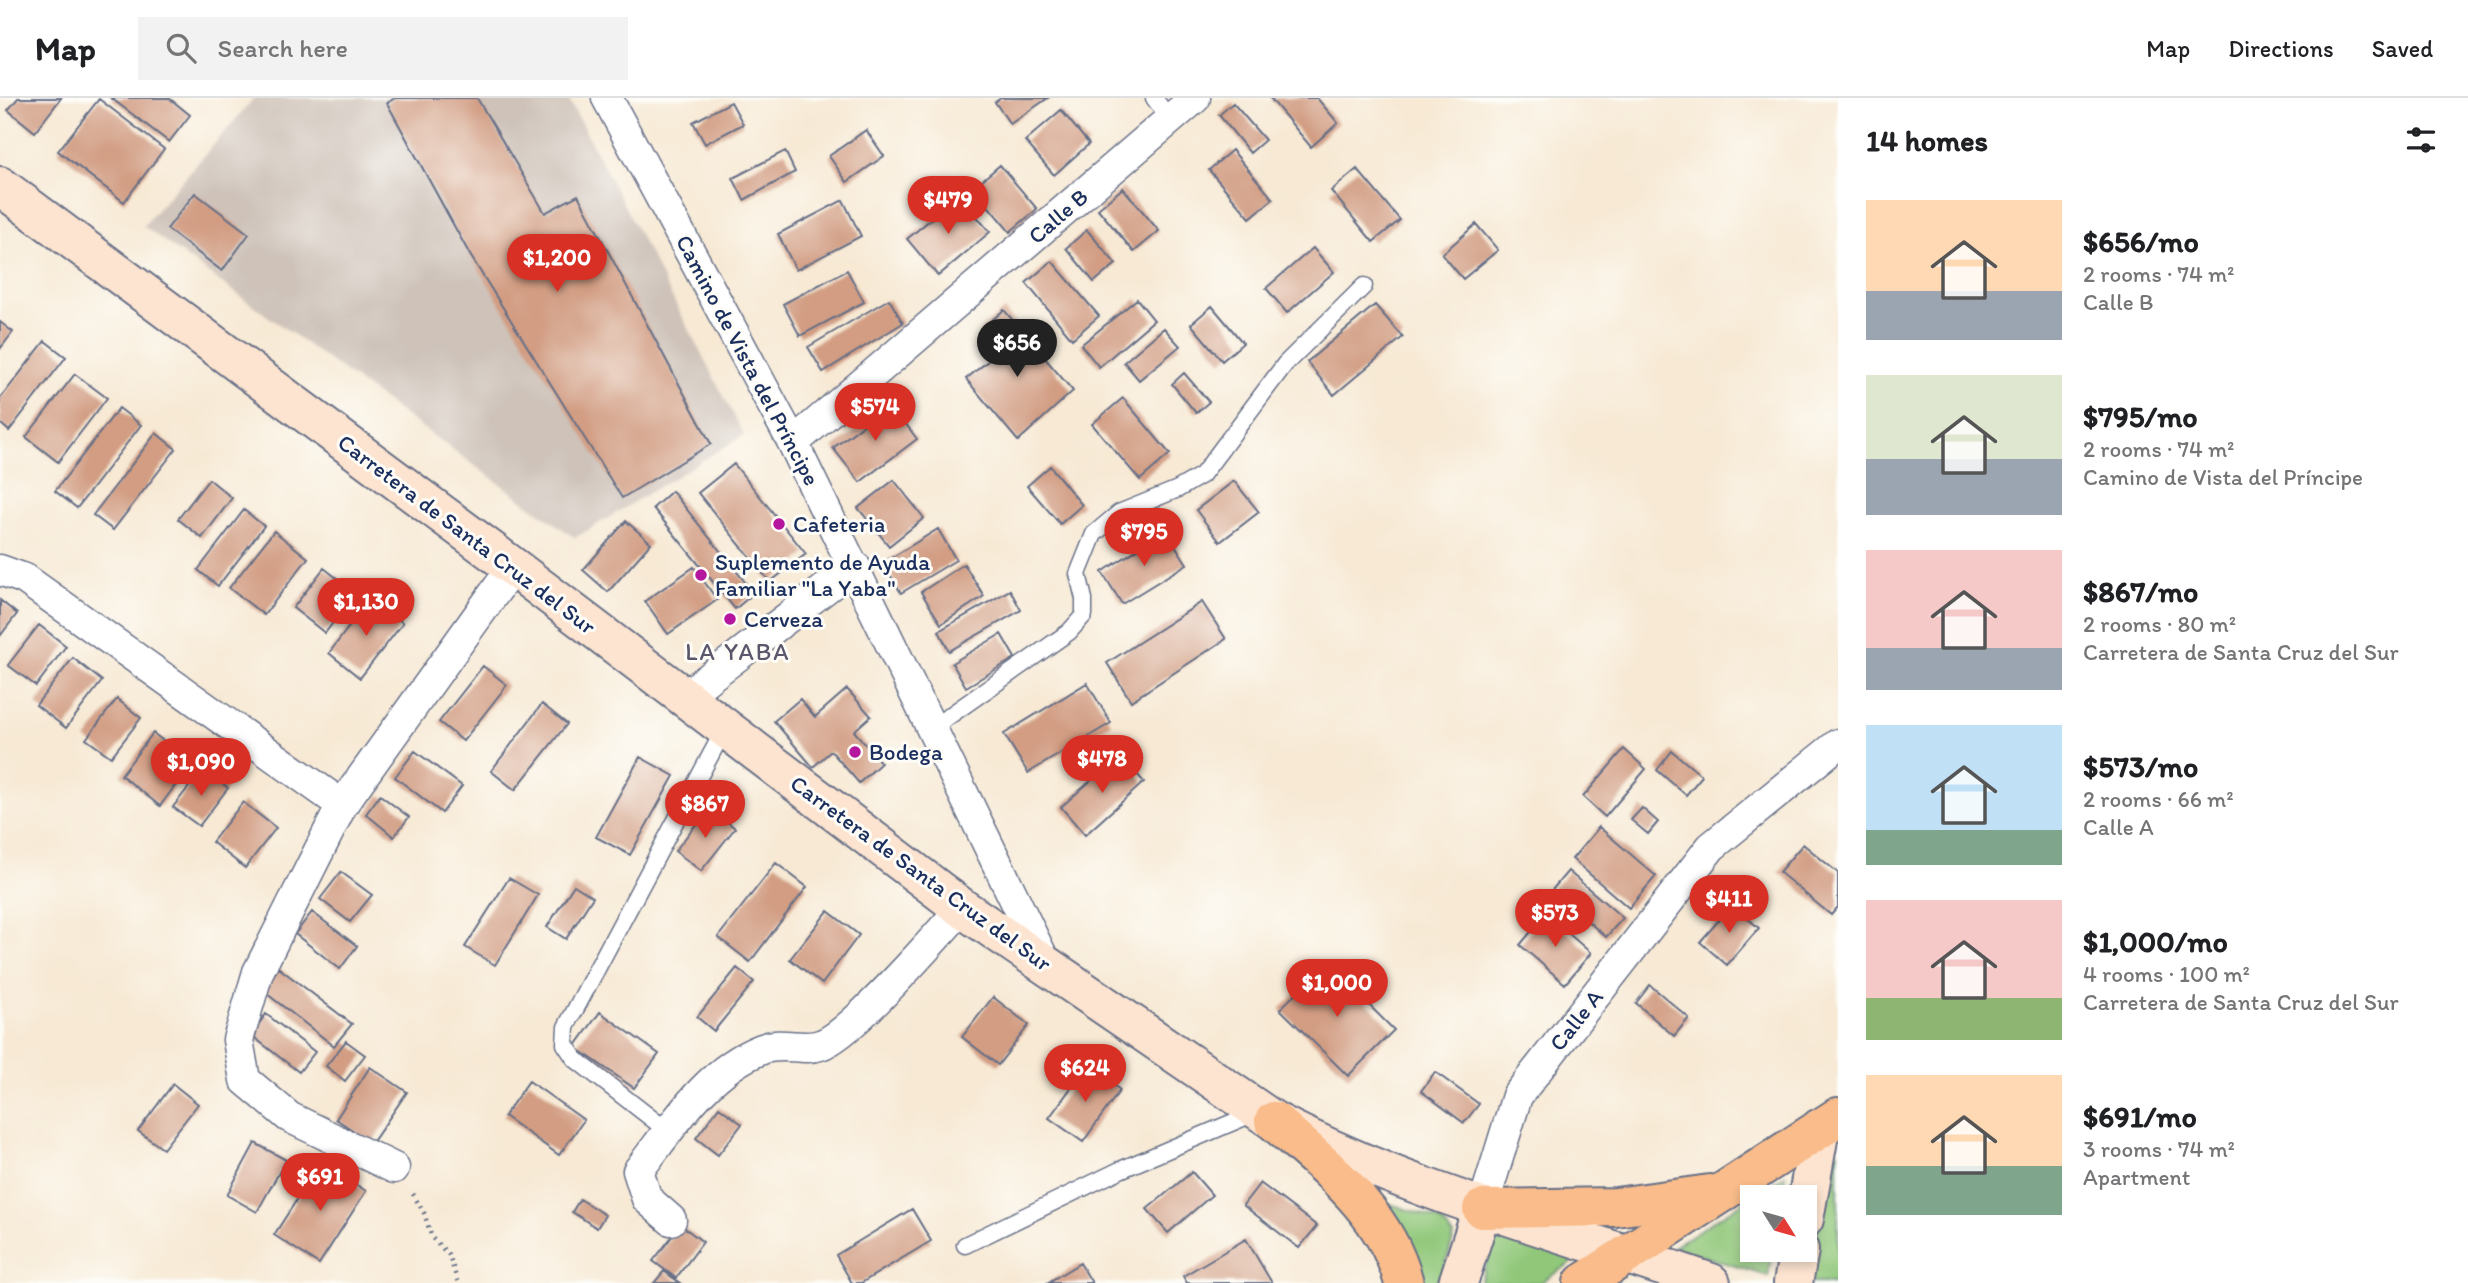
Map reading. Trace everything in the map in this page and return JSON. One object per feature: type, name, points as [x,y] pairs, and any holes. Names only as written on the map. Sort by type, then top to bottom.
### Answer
[{"type":"main road","name":"Carretera de Santa Cruz del Sur","points":[[0,186],[513,567],[962,908],[1267,1116],[1328,1150],[1482,1209],[1628,1253],[1711,1283]]},
{"type":"main road","points":[[1267,1116],[1362,1200],[1398,1258],[1404,1283]]},
{"type":"main road","points":[[1583,1283],[1829,1122]]},
{"type":"main road","points":[[1813,1185],[1829,1122]]},
{"type":"main road","points":[[1458,1283],[1482,1209],[1604,1208],[1719,1192]]},
{"type":"main road","points":[[1793,1283],[1797,1262]]},
{"type":"street","name":"Camino de Vista del Príncipe","points":[[607,98],[793,443],[1047,966]]},
{"type":"street","name":"Calle B","points":[[793,443],[1162,109],[1195,98]]},
{"type":"street","points":[[684,697],[855,566]]},
{"type":"street","points":[[394,1168],[330,1139],[281,1110],[245,1080],[238,1040],[258,972],[342,805],[513,567]]},
{"type":"street","points":[[0,570],[25,579],[342,805]]},
{"type":"street","name":"Calle A","points":[[1482,1209],[1517,1096],[1711,847],[1838,744]]},
{"type":"street","points":[[671,1220],[647,1199],[638,1171],[695,1097],[733,1065],[763,1048],[820,1046],[847,1028],[962,908]]},
{"type":"lane","points":[[932,728],[1069,632],[1084,615],[1084,599],[1078,573],[1094,534],[1119,513],[1178,489],[1202,475],[1285,364],[1364,286]]},
{"type":"lane","points":[[669,1132],[575,1059],[565,1044],[566,1027],[725,728]]},
{"type":"lane","points":[[965,1245],[1120,1170],[1267,1116]]},
{"type":"path","points":[[394,1168],[407,1183],[424,1213],[432,1238],[449,1255],[458,1283]]},
{"type":"shaded area","points":[[254,98],[568,98],[744,435],[575,538],[143,226]]},
{"type":"green space","points":[[1838,1152],[1838,1283],[1807,1283],[1811,1262],[1817,1262],[1817,1232],[1832,1156]]},
{"type":"green space","points":[[1785,1175],[1783,1185],[1769,1185]]},
{"type":"green space","points":[[1381,1201],[1440,1220],[1454,1236],[1440,1283],[1422,1283],[1408,1235]]},
{"type":"green space","points":[[1740,1204],[1740,1262],[1770,1262],[1768,1276],[1673,1247]]},
{"type":"green space","points":[[1495,1237],[1577,1259],[1540,1283],[1480,1283]]},
{"type":"building","points":[[18,98],[61,98],[35,132],[8,110]]},
{"type":"building","points":[[111,98],[169,98],[190,115],[169,142]]},
{"type":"building","points":[[395,98],[477,98],[545,213],[578,195],[711,444],[622,498],[470,255],[387,103]]},
{"type":"building","points":[[1001,98],[1048,98],[1010,124],[995,102]]},
{"type":"building","points":[[1270,98],[1317,98],[1338,123],[1311,147]]},
{"type":"building","points":[[99,99],[164,149],[124,202],[58,151]]},
{"type":"building","points":[[731,102],[743,124],[705,144],[693,122]]},
{"type":"building","points":[[1233,103],[1265,140],[1250,153],[1219,115]]},
{"type":"building","points":[[1061,110],[1089,144],[1054,175],[1025,141]]},
{"type":"building","points":[[866,130],[884,156],[847,182],[829,156]]},
{"type":"building","points":[[1232,150],[1273,199],[1250,218],[1209,170]]},
{"type":"building","points":[[785,151],[795,172],[744,200],[733,178]]},
{"type":"building","points":[[1000,165],[1037,209],[1010,232],[973,188]]},
{"type":"building","points":[[1357,169],[1400,220],[1373,242],[1331,191]]},
{"type":"building","points":[[1123,188],[1159,231],[1134,252],[1098,209]]},
{"type":"building","points":[[195,193],[249,234],[222,271],[167,229]]},
{"type":"building","points":[[959,196],[990,232],[938,276],[907,239]]},
{"type":"building","points":[[843,200],[861,236],[796,270],[778,234]]},
{"type":"building","points":[[1476,224],[1498,250],[1463,279],[1442,254]]},
{"type":"building","points":[[1087,230],[1116,264],[1094,282],[1066,248]]},
{"type":"building","points":[[1313,248],[1334,272],[1287,313],[1266,288]]},
{"type":"building","points":[[1052,261],[1099,316],[1072,339],[1026,283]]},
{"type":"building","points":[[847,270],[864,302],[800,336],[783,304]]},
{"type":"building","points":[[889,299],[903,323],[823,372],[808,347]]},
{"type":"building","points":[[1137,299],[1154,320],[1099,367],[1081,345]]},
{"type":"building","points":[[1375,305],[1403,337],[1334,395],[1307,362]]},
{"type":"building","points":[[1212,306],[1243,343],[1222,361],[1191,324]]},
{"type":"building","points":[[1004,310],[1073,391],[1018,441],[966,379],[999,352],[980,330]]},
{"type":"building","points":[[0,322],[13,332],[0,349]]},
{"type":"building","points":[[1164,328],[1180,346],[1139,380],[1124,362]]},
{"type":"building","points":[[45,341],[66,357],[9,431],[0,423],[0,399]]},
{"type":"building","points":[[1184,373],[1209,402],[1196,413],[1172,384]]},
{"type":"building","points":[[75,374],[107,398],[58,462],[26,437]]},
{"type":"building","points":[[1123,398],[1170,454],[1140,480],[1092,424]]},
{"type":"building","points":[[891,404],[917,439],[860,482],[833,448]]},
{"type":"building","points":[[119,408],[141,425],[77,508],[55,491]]},
{"type":"building","points":[[156,433],[176,449],[113,530],[93,515]]},
{"type":"building","points":[[734,464],[806,554],[770,582],[698,493]]},
{"type":"building","points":[[1050,466],[1082,505],[1060,524],[1027,486]]},
{"type":"building","points":[[209,479],[232,498],[202,538],[178,519]]},
{"type":"building","points":[[894,480],[924,518],[889,546],[858,508]]},
{"type":"building","points":[[1234,481],[1259,512],[1220,542],[1196,510]]},
{"type":"building","points":[[672,491],[754,593],[735,609],[653,508]]},
{"type":"building","points":[[244,510],[264,526],[218,586],[198,570]]},
{"type":"building","points":[[626,521],[651,543],[608,592],[583,570]]},
{"type":"building","points":[[938,529],[956,560],[901,593],[883,563]]},
{"type":"building","points":[[274,531],[308,558],[264,615],[229,588]]},
{"type":"building","points":[[1166,531],[1187,564],[1122,604],[1102,572]]},
{"type":"building","points":[[964,564],[984,596],[941,624],[921,592]]},
{"type":"building","points":[[694,567],[717,600],[668,634],[645,601]]},
{"type":"building","points":[[324,568],[356,593],[325,633],[293,608]]},
{"type":"building","points":[[1010,590],[1021,610],[949,651],[939,631]]},
{"type":"building","points":[[371,598],[403,623],[360,678],[329,653]]},
{"type":"building","points":[[0,600],[17,614],[0,636]]},
{"type":"building","points":[[1202,602],[1226,639],[1131,701],[1107,663]]},
{"type":"building","points":[[39,625],[66,646],[36,686],[8,665]]},
{"type":"building","points":[[1001,634],[1015,658],[966,687],[952,663]]},
{"type":"building","points":[[73,658],[102,681],[66,728],[36,705]]},
{"type":"building","points":[[483,666],[507,685],[463,741],[439,722]]},
{"type":"building","points":[[1087,683],[1111,723],[1028,773],[1004,734]]},
{"type":"building","points":[[847,689],[871,716],[854,731],[881,763],[859,783],[831,751],[813,767],[774,721],[800,699],[815,717]]},
{"type":"building","points":[[117,699],[141,718],[111,757],[86,739]]},
{"type":"building","points":[[542,704],[567,724],[515,790],[491,771]]},
{"type":"building","points":[[153,733],[192,763],[160,806],[121,775]]},
{"type":"building","points":[[1624,749],[1646,769],[1605,817],[1583,797]]},
{"type":"building","points":[[415,751],[462,786],[442,813],[395,777]]},
{"type":"building","points":[[1672,751],[1702,776],[1686,795],[1657,770]]},
{"type":"building","points":[[1120,755],[1144,782],[1085,835],[1061,807]]},
{"type":"building","points":[[640,757],[674,776],[630,855],[596,837]]},
{"type":"building","points":[[203,769],[228,788],[199,826],[173,807]]},
{"type":"building","points":[[380,795],[409,817],[394,837],[366,814]]},
{"type":"building","points":[[243,802],[276,828],[245,868],[212,842]]},
{"type":"building","points":[[709,808],[735,828],[701,871],[675,851]]},
{"type":"building","points":[[1642,808],[1658,822],[1648,834],[1631,820]]},
{"type":"building","points":[[1599,827],[1656,876],[1629,908],[1572,859]]},
{"type":"building","points":[[1803,844],[1838,873],[1838,907],[1831,915],[1779,872]]},
{"type":"building","points":[[776,863],[807,887],[750,962],[718,937]]},
{"type":"building","points":[[1568,871],[1623,918],[1606,937],[1552,890]]},
{"type":"building","points":[[341,872],[372,895],[350,922],[320,899]]},
{"type":"building","points":[[509,878],[538,895],[495,965],[465,947]]},
{"type":"building","points":[[574,885],[593,897],[566,939],[547,927]]},
{"type":"building","points":[[1732,905],[1759,928],[1727,965],[1700,942]]},
{"type":"building","points":[[828,911],[859,935],[822,984],[790,959]]},
{"type":"building","points":[[312,912],[357,946],[340,969],[295,934]]},
{"type":"building","points":[[1546,914],[1591,953],[1565,984],[1520,945]]},
{"type":"building","points":[[1327,963],[1394,1030],[1348,1076],[1280,1009]]},
{"type":"building","points":[[279,968],[352,1024],[334,1046],[262,990]]},
{"type":"building","points":[[737,968],[754,982],[714,1031],[697,1017]]},
{"type":"building","points":[[1650,985],[1689,1018],[1674,1036],[1636,1003]]},
{"type":"building","points":[[993,997],[1029,1025],[998,1065],[962,1037]]},
{"type":"building","points":[[600,1012],[659,1054],[634,1088],[575,1047]]},
{"type":"building","points":[[266,1014],[315,1052],[299,1072],[251,1035]]},
{"type":"building","points":[[346,1041],[365,1055],[345,1081],[326,1066]]},
{"type":"building","points":[[1087,1066],[1120,1090],[1083,1142],[1049,1118]]},
{"type":"building","points":[[370,1067],[407,1092],[372,1143],[336,1119]]},
{"type":"building","points":[[1435,1072],[1479,1104],[1464,1123],[1421,1091]]},
{"type":"building","points":[[529,1081],[584,1120],[559,1155],[504,1116]]},
{"type":"building","points":[[173,1084],[198,1104],[163,1149],[138,1131]]},
{"type":"building","points":[[719,1107],[742,1124],[718,1155],[696,1138]]},
{"type":"building","points":[[255,1143],[286,1160],[257,1212],[227,1195]]},
{"type":"building","points":[[321,1162],[366,1191],[319,1264],[274,1235]]},
{"type":"building","points":[[1192,1172],[1212,1195],[1168,1233],[1147,1209]]},
{"type":"building","points":[[1260,1183],[1317,1226],[1299,1248],[1243,1205]]},
{"type":"building","points":[[580,1199],[605,1215],[597,1228],[572,1212]]},
{"type":"building","points":[[912,1209],[931,1241],[861,1283],[852,1283],[836,1255]]},
{"type":"building","points":[[681,1225],[703,1242],[676,1278],[653,1261]]},
{"type":"building","points":[[1246,1239],[1272,1283],[1187,1283],[1183,1276]]},
{"type":"building","points":[[1080,1263],[1092,1283],[1047,1283]]},
{"type":"building","points":[[664,1271],[680,1283],[654,1283]]},
{"type":"place","name":"Cafeteria","points":[[779,524]]},
{"type":"place","name":"Suplemento de Ayuda Familiar \"La Yaba\"","points":[[701,575]]},
{"type":"place","name":"Cerveza","points":[[730,619]]},
{"type":"place","name":"Bodega","points":[[855,752]]},
{"type":"district","name":"LA YABA","points":[[738,652]]}]
